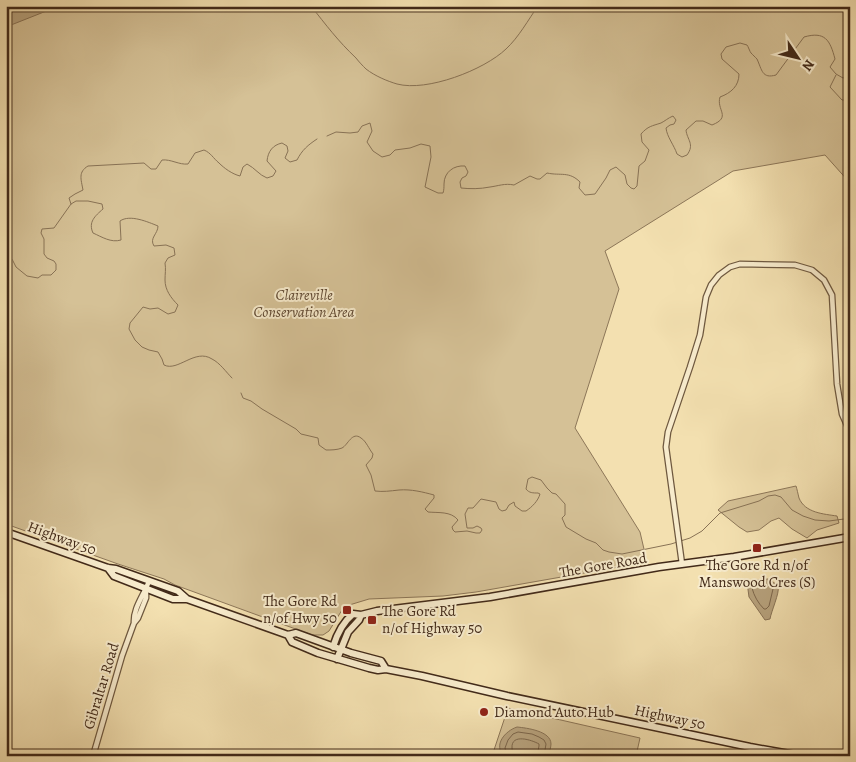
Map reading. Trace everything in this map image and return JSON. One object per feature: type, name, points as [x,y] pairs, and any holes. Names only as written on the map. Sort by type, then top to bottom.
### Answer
[{"type":"main road","name":"Highway 50","points":[[6,532],[178,591],[187,600]]},
{"type":"main road","name":"The Gore Road","points":[[333,647],[338,632],[345,621],[353,614],[361,615],[377,610],[490,597],[682,564],[850,538]]},
{"type":"main road","name":"Highway 50","points":[[108,568],[114,576],[173,599],[187,600],[288,635],[296,633],[333,647],[380,661],[386,669]]},
{"type":"main road","points":[[337,659],[348,632],[361,615]]},
{"type":"main road","name":"Highway 50","points":[[288,635],[292,642],[337,659],[378,670],[386,669],[422,676],[507,696],[801,756]]},
{"type":"street","points":[[682,564],[666,447],[668,432],[700,336],[706,297],[719,275],[730,267],[740,264],[795,265],[812,270],[824,280],[832,295],[837,384],[842,414],[850,432]]},
{"type":"street","name":"Gibraltar Road","points":[[93,756],[118,670],[134,623],[146,598],[146,588],[149,581]]},
{"type":"green space","name":"Claireville Conservation Area","points":[[6,6],[850,6],[850,183],[825,155],[733,171],[605,251],[619,289],[575,428],[640,532],[647,562],[476,592],[443,596],[369,599],[346,606],[329,631],[323,635],[312,635],[175,585],[164,579],[6,524]]},
{"type":"green space","points":[[796,486],[799,498],[806,507],[815,512],[837,516],[839,523],[817,530],[807,538],[779,518],[771,521],[759,530],[747,532],[718,510],[728,501]]},
{"type":"green space","points":[[508,708],[640,738],[636,756],[492,756]]},
{"type":"water","points":[[28,6],[59,6],[6,27],[6,12]]},
{"type":"water","points":[[768,579],[776,584],[778,590],[770,619],[765,620],[749,597],[747,582]]},
{"type":"water","points":[[517,727],[538,731],[547,736],[551,744],[548,756],[504,756],[501,752],[500,743],[508,732]]},
{"type":"waterway","points":[[311,6],[366,69],[389,81],[409,86],[439,82],[470,71],[496,57],[515,39],[538,6]]},
{"type":"waterway","points":[[850,15],[848,23],[850,30]]},
{"type":"waterway","points":[[327,136],[336,132],[358,132],[362,126],[370,123],[372,131],[367,142],[373,151],[382,157],[390,155],[395,150],[421,144],[430,146],[431,157],[425,187],[438,193],[443,193],[444,180],[450,170],[465,166],[468,172],[460,182],[461,188],[471,189],[505,184],[514,185],[530,176],[540,179],[547,173],[572,176],[580,182],[579,188],[585,195],[595,194],[610,170],[616,167],[625,175],[627,184],[631,188],[634,189],[637,186],[639,166],[645,161],[649,150],[642,142],[641,134],[648,128],[673,116],[676,120],[674,124],[666,128],[677,154],[682,157],[687,155],[690,148],[686,130],[696,121],[703,121],[712,125],[721,119],[720,97],[734,88],[739,78],[739,74],[722,59],[721,54],[726,47],[740,43],[747,45],[757,59],[763,73],[771,76],[776,75],[804,37],[811,35],[822,36],[829,42],[835,59],[830,67],[843,78],[850,76]]},
{"type":"waterway","points":[[836,75],[830,87],[842,100],[850,100]]},
{"type":"waterway","points":[[71,204],[69,198],[83,190],[81,173],[88,166],[144,163],[151,169],[156,169],[162,160],[188,164],[195,153],[204,150],[234,174],[240,176],[243,167],[247,164],[267,178],[273,176],[276,171],[267,161],[270,151],[276,145],[282,143],[287,146],[288,151],[285,158],[290,162],[297,160],[301,153],[317,139]]},
{"type":"waterway","points":[[6,253],[16,267],[27,276],[38,278],[42,275],[51,275],[56,270],[56,264],[44,254],[42,229],[54,228],[71,204],[76,201],[102,204],[103,209],[97,214],[91,226],[93,233],[107,239],[121,240],[120,221],[124,219],[139,219],[158,226],[153,238],[154,246],[166,245],[174,248],[175,255],[168,258],[165,263],[165,280],[169,294],[178,305],[175,312],[168,314],[158,308],[150,309],[143,307],[130,323],[129,329],[135,340],[142,347],[158,352],[164,365],[175,365],[199,356],[206,356],[218,363],[232,378]]},
{"type":"waterway","points":[[241,393],[243,398],[251,401],[301,434],[318,438],[319,445],[326,450],[342,448],[350,439],[358,436],[366,443],[373,454],[366,465],[375,491],[408,490],[434,495],[434,498],[425,509],[428,512],[444,513],[455,517],[458,520],[452,527],[455,532],[480,533],[482,530],[477,526],[467,528],[465,514],[468,508],[473,508],[481,499],[496,502],[502,511],[506,510],[514,502],[515,506],[522,511],[526,511],[533,506],[540,494],[526,489],[528,479],[532,477],[541,480],[565,504],[565,515],[562,518],[566,527],[596,543],[603,550],[622,554],[690,538],[702,531],[720,513],[775,495],[781,497],[792,510],[803,516],[815,520],[844,519],[850,522]]},
{"type":"place","name":"The Gore Rd n/of Manswood Cres (S)","points":[[757,548]]},
{"type":"place","name":"The Gore Rd n/of Hwy 50","points":[[347,610]]},
{"type":"place","name":"The Gore Rd n/of Highway 50","points":[[372,620]]},
{"type":"place","name":"Diamond Auto Hub","points":[[484,712]]}]
